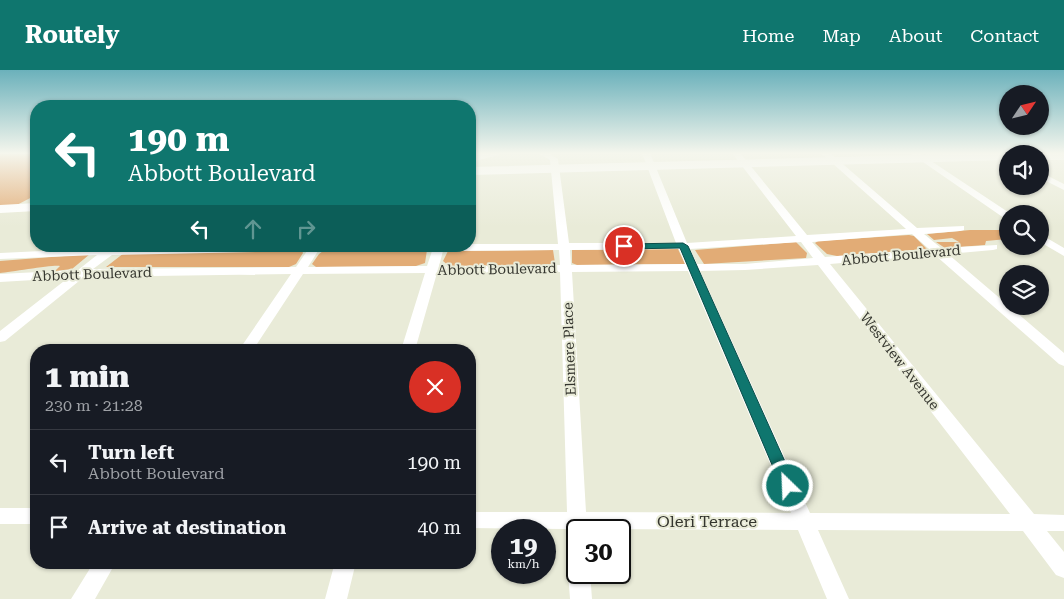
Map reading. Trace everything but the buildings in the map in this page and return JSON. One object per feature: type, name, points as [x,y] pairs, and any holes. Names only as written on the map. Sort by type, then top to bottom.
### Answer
[{"type":"main road","points":[[0,209],[30,207]]},
{"type":"street","name":"Elsmere Place","points":[[557,178],[566,268],[575,519]]},
{"type":"street","points":[[656,178],[683,246],[838,599]]},
{"type":"street","name":"Westview Avenue","points":[[755,178],[1064,568]]},
{"type":"street","points":[[854,178],[1064,361]]},
{"type":"street","points":[[951,178],[999,210]]},
{"type":"street","points":[[1049,179],[1064,187]]},
{"type":"street","name":"Abbott Boulevard","points":[[476,247],[683,246],[804,240],[960,228]]},
{"type":"street","points":[[1049,243],[1064,253]]},
{"type":"street","name":"Abbott Boulevard","points":[[0,278],[82,273],[693,268],[821,262],[993,247]]},
{"type":"street","name":"Abbott Boulevard","points":[[0,256],[57,252]]},
{"type":"street","points":[[0,338],[109,252]]},
{"type":"street","points":[[250,344],[298,270],[312,252]]},
{"type":"street","points":[[410,344],[437,252]]},
{"type":"street","points":[[0,516],[30,516]]},
{"type":"street","name":"Oleri Terrace","points":[[476,520],[566,520]]},
{"type":"street","name":"Oleri Terrace","points":[[631,520],[1064,523]]},
{"type":"street","points":[[82,599],[101,569]]},
{"type":"street","points":[[336,599],[344,569]]},
{"type":"street","points":[[580,584],[581,599]]},
{"type":"shaded area","points":[[0,178],[30,178],[30,198],[11,208],[0,209]]},
{"type":"shaded area","points":[[970,230],[999,230],[999,240],[986,241],[985,245],[945,248],[936,242],[959,242],[952,238],[934,240],[927,234]]},
{"type":"shaded area","points":[[914,236],[927,249],[837,256],[827,254],[815,243],[818,241]]},
{"type":"shaded area","points":[[796,242],[807,253],[806,258],[704,264],[695,250]]},
{"type":"shaded area","points":[[678,249],[685,264],[577,265],[572,263],[572,250]]},
{"type":"shaded area","points":[[553,250],[555,263],[548,265],[449,266],[443,261],[448,252]]},
{"type":"shaded area","points":[[322,252],[427,252],[425,263],[416,266],[316,267],[312,264]]},
{"type":"shaded area","points":[[124,253],[303,253],[296,264],[289,267],[106,267]]},
{"type":"shaded area","points":[[90,254],[72,269],[55,271],[60,266],[57,266],[0,273],[0,261]]},
{"type":"route","points":[[624,246],[683,246],[788,486]]}]
